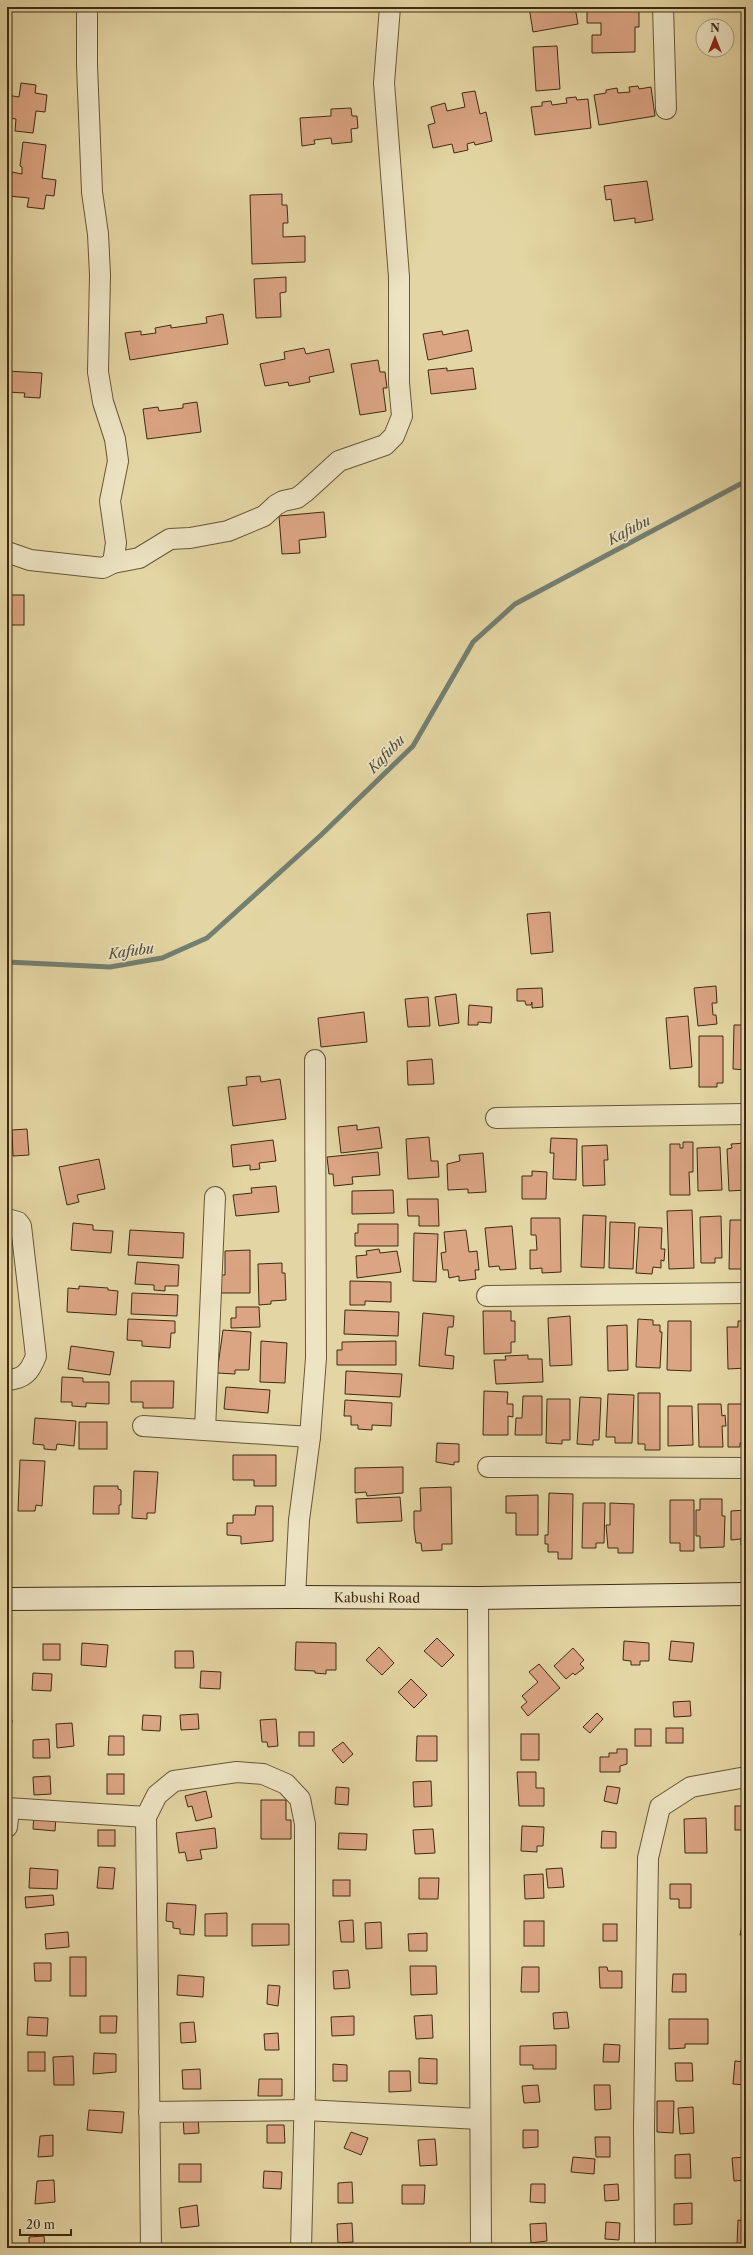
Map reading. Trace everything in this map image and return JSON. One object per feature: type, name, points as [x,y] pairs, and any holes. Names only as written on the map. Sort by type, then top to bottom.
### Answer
[{"type":"main road","name":"Kabushi Road","points":[[7,1599],[295,1597],[478,1598],[746,1594]]},
{"type":"street","points":[[87,7],[87,65],[92,192],[98,234],[100,275],[98,372],[103,402],[115,438],[118,461],[110,501],[116,543],[116,554],[113,564]]},
{"type":"street","points":[[7,552],[30,560],[103,568],[139,558],[170,538],[190,538],[228,531],[264,516],[276,505],[284,501],[297,498],[339,462],[385,445],[394,436],[402,416],[402,400],[399,383],[399,277],[384,83],[390,7]]},
{"type":"street","points":[[662,7],[666,109]]},
{"type":"street","points":[[295,1597],[299,1520],[310,1438],[316,1358],[315,1060]]},
{"type":"street","points":[[496,1118],[746,1114]]},
{"type":"street","points":[[205,1430],[214,1197]]},
{"type":"street","points":[[7,1219],[18,1222],[21,1226],[36,1356],[31,1371],[23,1377],[7,1380]]},
{"type":"street","points":[[487,1296],[746,1293]]},
{"type":"street","points":[[143,1426],[310,1438]]},
{"type":"street","points":[[488,1467],[746,1468]]},
{"type":"street","points":[[478,1598],[481,2248]]},
{"type":"street","points":[[151,2248],[146,1817],[157,1795],[174,1781],[237,1772],[263,1774],[286,1784],[300,1799],[305,1824],[305,2110],[301,2248]]},
{"type":"street","points":[[645,2248],[644,2127],[648,1858],[660,1807],[691,1787],[746,1777]]},
{"type":"street","points":[[8,1815],[146,1817]]},
{"type":"street","points":[[149,2112],[305,2110],[480,2119]]},
{"type":"building","points":[[529,7],[575,7],[578,24],[533,32]]},
{"type":"building","points":[[587,7],[639,7],[639,27],[635,27],[635,52],[592,53],[592,35],[601,35],[601,23],[587,23]]},
{"type":"building","points":[[557,46],[560,89],[536,91],[533,47]]},
{"type":"building","points":[[21,83],[36,85],[35,93],[47,95],[45,112],[36,111],[33,133],[15,131],[16,119],[10,118],[9,126],[7,126],[7,95],[19,97]]},
{"type":"building","points":[[638,86],[639,89],[651,87],[655,116],[599,125],[594,95],[606,93],[606,90],[617,88],[618,93],[630,92],[629,87]]},
{"type":"building","points":[[475,91],[480,114],[486,112],[492,141],[475,145],[474,142],[467,144],[468,150],[454,153],[452,144],[433,148],[428,125],[435,123],[431,107],[445,103],[447,111],[465,107],[462,93]]},
{"type":"building","points":[[576,97],[577,100],[588,99],[591,128],[535,135],[531,107],[542,106],[542,102],[551,101],[552,105],[567,103],[566,98]]},
{"type":"building","points":[[351,108],[352,116],[357,116],[358,128],[351,129],[352,142],[332,144],[331,138],[314,140],[315,144],[302,146],[300,118],[331,116],[331,109]]},
{"type":"building","points":[[23,142],[46,145],[42,178],[56,180],[54,196],[46,195],[44,209],[27,207],[29,198],[9,196],[12,172],[22,174],[22,167],[20,166]]},
{"type":"building","points":[[647,181],[653,220],[635,223],[635,218],[614,221],[611,199],[606,200],[604,186]]},
{"type":"building","points":[[282,194],[282,205],[287,205],[288,223],[283,223],[283,237],[305,236],[305,262],[252,264],[250,195]]},
{"type":"building","points":[[286,277],[286,292],[280,293],[281,317],[256,318],[254,279]]},
{"type":"building","points":[[223,314],[228,344],[130,360],[125,333],[141,331],[141,335],[156,333],[155,328],[171,325],[171,328],[207,323],[206,317]]},
{"type":"building","points":[[468,330],[472,351],[428,360],[423,334],[442,331],[443,335]]},
{"type":"building","points":[[304,348],[306,354],[329,349],[334,372],[309,377],[310,382],[289,386],[288,382],[265,386],[260,364],[285,359],[284,352]]},
{"type":"building","points":[[378,360],[380,372],[385,372],[387,388],[383,388],[386,411],[360,415],[351,364]]},
{"type":"building","points":[[447,368],[447,371],[473,368],[476,389],[431,394],[428,370]]},
{"type":"building","points":[[7,371],[42,373],[40,398],[24,397],[25,393],[7,392]]},
{"type":"building","points":[[197,402],[201,432],[147,439],[143,409],[158,407],[159,411],[183,408],[183,404]]},
{"type":"building","points":[[324,512],[326,537],[299,540],[300,553],[282,554],[279,516]]},
{"type":"building","points":[[7,595],[24,595],[24,625],[7,625]]},
{"type":"building","points":[[550,912],[553,952],[531,954],[527,914]]},
{"type":"building","points":[[716,986],[717,1003],[712,1003],[713,1015],[716,1015],[717,1024],[698,1026],[694,988]]},
{"type":"building","points":[[542,988],[543,1007],[532,1008],[532,1002],[531,1005],[526,1005],[525,1001],[517,1001],[517,989]]},
{"type":"building","points":[[456,994],[459,1023],[439,1026],[435,997]]},
{"type":"building","points":[[428,997],[430,1026],[408,1027],[405,999]]},
{"type":"building","points":[[469,1005],[492,1007],[491,1023],[478,1022],[478,1025],[468,1025]]},
{"type":"building","points":[[364,1012],[367,1042],[321,1047],[318,1018]]},
{"type":"building","points":[[688,1016],[692,1067],[670,1069],[666,1018]]},
{"type":"building","points":[[734,1025],[746,1025],[746,1070],[733,1069]]},
{"type":"building","points":[[699,1036],[723,1036],[723,1083],[717,1083],[717,1087],[699,1087]]},
{"type":"building","points":[[432,1059],[434,1084],[408,1085],[407,1061]]},
{"type":"building","points":[[260,1076],[261,1082],[280,1079],[286,1119],[233,1126],[228,1087],[247,1085],[246,1077]]},
{"type":"building","points":[[357,1125],[357,1130],[379,1127],[382,1148],[341,1153],[338,1127]]},
{"type":"building","points":[[27,1129],[29,1155],[13,1156],[12,1130]]},
{"type":"building","points":[[429,1137],[431,1161],[438,1161],[439,1177],[408,1179],[406,1139]]},
{"type":"building","points":[[551,1138],[577,1139],[576,1180],[553,1179],[554,1153],[550,1153]]},
{"type":"building","points":[[273,1140],[276,1161],[259,1163],[260,1169],[250,1170],[250,1165],[233,1167],[231,1145]]},
{"type":"building","points":[[683,1142],[693,1142],[693,1172],[689,1172],[690,1195],[670,1195],[670,1144],[680,1144],[680,1148],[683,1148]]},
{"type":"building","points":[[746,1143],[746,1190],[729,1191],[727,1149],[732,1148],[731,1144]]},
{"type":"building","points":[[607,1145],[608,1160],[604,1160],[605,1185],[583,1186],[582,1146]]},
{"type":"building","points":[[720,1147],[722,1190],[698,1191],[697,1148]]},
{"type":"building","points":[[378,1152],[380,1175],[352,1177],[353,1184],[334,1186],[333,1174],[329,1174],[327,1157]]},
{"type":"building","points":[[483,1153],[486,1192],[468,1193],[468,1189],[448,1190],[447,1164],[460,1161],[459,1155]]},
{"type":"building","points":[[99,1159],[105,1189],[77,1195],[79,1202],[67,1205],[59,1167]]},
{"type":"building","points":[[532,1171],[547,1172],[546,1199],[522,1199],[522,1176],[532,1176]]},
{"type":"building","points":[[276,1186],[279,1212],[236,1216],[233,1195],[252,1193],[251,1188]]},
{"type":"building","points":[[393,1190],[394,1213],[352,1214],[352,1191]]},
{"type":"building","points":[[407,1199],[438,1199],[439,1226],[419,1226],[419,1216],[408,1216]]},
{"type":"building","points":[[692,1210],[694,1268],[669,1269],[667,1211]]},
{"type":"building","points":[[583,1215],[606,1216],[604,1268],[581,1267]]},
{"type":"building","points":[[721,1216],[722,1258],[715,1258],[715,1263],[701,1263],[700,1217]]},
{"type":"building","points":[[531,1218],[560,1218],[561,1272],[542,1273],[542,1268],[530,1269],[530,1250],[537,1250],[536,1235],[531,1235]]},
{"type":"building","points":[[730,1220],[746,1220],[745,1269],[729,1269]]},
{"type":"building","points":[[610,1222],[635,1223],[633,1269],[609,1268]]},
{"type":"building","points":[[73,1223],[93,1225],[93,1230],[113,1231],[111,1253],[71,1250]]},
{"type":"building","points":[[358,1224],[398,1224],[398,1246],[355,1246],[355,1233],[358,1233]]},
{"type":"building","points":[[512,1226],[516,1269],[500,1270],[499,1266],[489,1267],[485,1228]]},
{"type":"building","points":[[639,1227],[662,1228],[661,1249],[665,1249],[664,1261],[661,1260],[661,1268],[653,1267],[652,1274],[636,1273]]},
{"type":"building","points":[[130,1230],[184,1233],[183,1258],[128,1255]]},
{"type":"building","points":[[466,1230],[469,1252],[477,1251],[479,1270],[475,1270],[476,1279],[459,1281],[459,1276],[449,1278],[448,1270],[443,1270],[441,1253],[446,1252],[444,1232]]},
{"type":"building","points":[[414,1233],[438,1234],[436,1282],[413,1281]]},
{"type":"building","points":[[379,1249],[380,1253],[397,1251],[401,1272],[357,1278],[356,1256],[367,1255],[366,1251]]},
{"type":"building","points":[[250,1250],[250,1293],[219,1293],[219,1275],[225,1275],[225,1251]]},
{"type":"building","points":[[137,1262],[179,1265],[178,1286],[165,1286],[165,1291],[154,1290],[154,1285],[135,1284]]},
{"type":"building","points":[[282,1263],[282,1273],[285,1273],[286,1300],[271,1301],[271,1304],[259,1305],[258,1264]]},
{"type":"building","points":[[350,1281],[391,1282],[391,1302],[365,1301],[365,1305],[350,1305]]},
{"type":"building","points":[[79,1286],[108,1288],[108,1290],[118,1291],[116,1315],[67,1312],[68,1288],[79,1289]]},
{"type":"building","points":[[132,1293],[178,1295],[177,1316],[131,1314]]},
{"type":"building","points":[[236,1307],[259,1307],[260,1327],[231,1328],[231,1318],[236,1318]]},
{"type":"building","points":[[345,1310],[399,1312],[398,1336],[344,1334]]},
{"type":"building","points":[[483,1311],[511,1311],[511,1321],[515,1321],[515,1342],[511,1342],[511,1353],[484,1354]]},
{"type":"building","points":[[423,1313],[454,1316],[453,1327],[448,1327],[445,1355],[454,1356],[453,1369],[419,1366]]},
{"type":"building","points":[[570,1316],[572,1365],[550,1366],[548,1318]]},
{"type":"building","points":[[128,1319],[175,1321],[175,1333],[171,1333],[170,1348],[142,1346],[142,1341],[127,1340]]},
{"type":"building","points":[[638,1319],[653,1320],[653,1325],[660,1325],[660,1332],[662,1332],[660,1368],[636,1367]]},
{"type":"building","points":[[668,1321],[691,1321],[691,1371],[667,1370]]},
{"type":"building","points":[[738,1321],[746,1321],[746,1368],[728,1369],[727,1327],[738,1327]]},
{"type":"building","points":[[627,1325],[628,1370],[608,1371],[607,1326]]},
{"type":"building","points":[[223,1330],[251,1332],[249,1370],[235,1370],[235,1374],[217,1373]]},
{"type":"building","points":[[261,1341],[287,1343],[285,1383],[260,1382]]},
{"type":"building","points":[[396,1341],[396,1365],[337,1365],[337,1350],[342,1350],[342,1342]]},
{"type":"building","points":[[71,1346],[114,1352],[110,1375],[68,1369]]},
{"type":"building","points":[[528,1355],[528,1359],[542,1359],[543,1382],[496,1384],[494,1360],[506,1360],[505,1356]]},
{"type":"building","points":[[346,1371],[402,1374],[400,1397],[345,1394]]},
{"type":"building","points":[[62,1377],[83,1378],[83,1382],[109,1382],[109,1404],[86,1403],[86,1407],[72,1406],[72,1402],[61,1402]]},
{"type":"building","points":[[131,1381],[174,1381],[173,1408],[143,1408],[143,1402],[131,1402]]},
{"type":"building","points":[[226,1387],[270,1390],[268,1413],[224,1409]]},
{"type":"building","points":[[484,1391],[508,1392],[507,1404],[513,1404],[513,1417],[508,1416],[508,1435],[483,1435]]},
{"type":"building","points":[[638,1393],[660,1393],[660,1450],[645,1450],[645,1444],[638,1444]]},
{"type":"building","points":[[608,1394],[634,1395],[632,1443],[615,1443],[615,1437],[606,1437]]},
{"type":"building","points":[[523,1396],[542,1396],[542,1435],[515,1435],[516,1418],[522,1418]]},
{"type":"building","points":[[580,1397],[601,1398],[599,1440],[593,1440],[593,1445],[577,1444]]},
{"type":"building","points":[[547,1399],[570,1399],[570,1440],[562,1440],[562,1444],[546,1443]]},
{"type":"building","points":[[345,1400],[392,1403],[391,1426],[372,1425],[372,1430],[358,1429],[358,1425],[351,1425],[351,1416],[344,1416]]},
{"type":"building","points":[[698,1404],[721,1404],[722,1416],[725,1415],[726,1426],[722,1426],[723,1447],[699,1447]]},
{"type":"building","points":[[728,1404],[746,1404],[746,1443],[740,1443],[740,1447],[728,1447]]},
{"type":"building","points":[[668,1406],[692,1406],[693,1445],[668,1446]]},
{"type":"building","points":[[35,1418],[76,1421],[74,1446],[57,1444],[56,1450],[44,1449],[44,1445],[33,1444]]},
{"type":"building","points":[[79,1422],[107,1422],[107,1449],[79,1449]]},
{"type":"building","points":[[437,1443],[459,1444],[459,1462],[454,1462],[454,1465],[436,1462]]},
{"type":"building","points":[[233,1455],[276,1455],[276,1486],[254,1486],[254,1480],[233,1480]]},
{"type":"building","points":[[20,1460],[45,1461],[42,1506],[36,1505],[35,1511],[18,1511]]},
{"type":"building","points":[[403,1467],[403,1493],[367,1496],[366,1492],[355,1493],[355,1468]]},
{"type":"building","points":[[134,1471],[158,1472],[155,1513],[147,1513],[147,1519],[132,1518]]},
{"type":"building","points":[[94,1486],[118,1486],[118,1489],[121,1490],[121,1505],[119,1505],[119,1514],[93,1514]]},
{"type":"building","points":[[451,1487],[452,1544],[442,1544],[442,1550],[422,1551],[421,1543],[416,1543],[414,1528],[414,1511],[421,1511],[420,1488]]},
{"type":"building","points":[[549,1493],[573,1494],[572,1559],[558,1559],[558,1552],[548,1552],[548,1544],[545,1544],[545,1535],[548,1535]]},
{"type":"building","points":[[538,1495],[538,1535],[516,1535],[516,1513],[506,1513],[506,1496]]},
{"type":"building","points":[[400,1497],[402,1521],[357,1523],[356,1499]]},
{"type":"building","points":[[700,1499],[722,1499],[722,1516],[725,1516],[724,1547],[700,1548],[700,1536],[696,1536],[696,1510],[700,1510]]},
{"type":"building","points":[[670,1500],[694,1500],[694,1551],[680,1551],[680,1543],[670,1543]]},
{"type":"building","points":[[583,1503],[605,1503],[604,1543],[596,1543],[596,1548],[582,1548]]},
{"type":"building","points":[[610,1503],[634,1504],[633,1553],[618,1553],[618,1548],[608,1548],[606,1525],[610,1525]]},
{"type":"building","points":[[256,1506],[273,1506],[273,1541],[241,1544],[241,1536],[227,1535],[227,1523],[233,1523],[233,1515],[255,1515]]},
{"type":"building","points":[[746,1510],[746,1545],[741,1545],[741,1539],[731,1540],[731,1511]]},
{"type":"building","points":[[437,1638],[454,1655],[442,1667],[424,1651]]},
{"type":"building","points":[[624,1641],[649,1643],[649,1661],[640,1661],[640,1665],[631,1665],[631,1661],[623,1660]]},
{"type":"building","points":[[671,1641],[694,1643],[692,1662],[669,1660]]},
{"type":"building","points":[[296,1642],[336,1643],[336,1670],[326,1670],[326,1674],[315,1673],[315,1671],[295,1670]]},
{"type":"building","points":[[82,1643],[108,1645],[106,1667],[81,1665]]},
{"type":"building","points":[[43,1644],[60,1644],[60,1660],[43,1660]]},
{"type":"building","points":[[379,1647],[394,1663],[382,1675],[366,1660]]},
{"type":"building","points":[[573,1648],[584,1660],[580,1664],[584,1668],[575,1675],[573,1673],[566,1679],[554,1666]]},
{"type":"building","points":[[175,1651],[193,1651],[194,1668],[175,1668]]},
{"type":"building","points":[[539,1664],[560,1688],[528,1716],[521,1707],[527,1702],[522,1696],[538,1682],[529,1672]]},
{"type":"building","points":[[201,1671],[221,1672],[220,1689],[200,1688]]},
{"type":"building","points":[[33,1673],[52,1674],[51,1691],[32,1690]]},
{"type":"building","points":[[411,1679],[427,1695],[414,1708],[398,1692]]},
{"type":"building","points":[[690,1701],[691,1716],[674,1717],[673,1702]]},
{"type":"building","points":[[597,1713],[603,1719],[590,1733],[583,1727]]},
{"type":"building","points":[[198,1714],[199,1729],[181,1730],[180,1715]]},
{"type":"building","points":[[143,1715],[161,1716],[160,1731],[142,1730]]},
{"type":"building","points":[[276,1719],[278,1746],[268,1747],[267,1742],[262,1742],[260,1720]]},
{"type":"building","points":[[7,1720],[12,1720],[10,1740],[7,1739]]},
{"type":"building","points":[[72,1723],[74,1746],[57,1748],[56,1724]]},
{"type":"building","points":[[666,1728],[683,1728],[683,1743],[666,1743]]},
{"type":"building","points":[[635,1729],[651,1729],[651,1746],[635,1746]]},
{"type":"building","points":[[299,1732],[314,1732],[314,1746],[299,1746]]},
{"type":"building","points":[[521,1734],[539,1734],[539,1760],[521,1760]]},
{"type":"building","points":[[109,1736],[124,1736],[124,1755],[108,1755]]},
{"type":"building","points":[[417,1736],[437,1736],[437,1761],[416,1761]]},
{"type":"building","points":[[49,1739],[50,1758],[33,1758],[33,1740]]},
{"type":"building","points":[[343,1742],[353,1754],[343,1763],[332,1750]]},
{"type":"building","points":[[617,1749],[627,1749],[627,1764],[620,1766],[620,1772],[600,1772],[600,1757],[609,1757],[609,1753],[617,1753]]},
{"type":"building","points":[[517,1772],[536,1772],[536,1788],[544,1788],[544,1806],[519,1806]]},
{"type":"building","points":[[107,1774],[124,1774],[124,1794],[107,1794]]},
{"type":"building","points":[[50,1776],[51,1794],[34,1795],[33,1777]]},
{"type":"building","points":[[431,1781],[432,1806],[414,1807],[413,1782]]},
{"type":"building","points":[[607,1786],[620,1788],[617,1804],[604,1801]]},
{"type":"building","points":[[336,1787],[349,1788],[348,1805],[335,1804]]},
{"type":"building","points":[[206,1791],[212,1817],[196,1821],[192,1806],[188,1807],[185,1796]]},
{"type":"building","points":[[261,1800],[286,1800],[286,1820],[291,1820],[291,1839],[261,1839]]},
{"type":"building","points":[[735,1806],[746,1806],[746,1830],[735,1830]]},
{"type":"building","points":[[34,1815],[56,1816],[55,1831],[33,1829]]},
{"type":"building","points":[[706,1818],[707,1853],[685,1853],[684,1819]]},
{"type":"building","points":[[522,1826],[544,1827],[543,1846],[537,1846],[537,1852],[521,1851]]},
{"type":"building","points":[[215,1828],[217,1848],[200,1850],[202,1859],[187,1861],[185,1852],[179,1853],[176,1833]]},
{"type":"building","points":[[433,1829],[435,1853],[415,1854],[413,1830]]},
{"type":"building","points":[[98,1830],[115,1830],[115,1846],[98,1846]]},
{"type":"building","points":[[602,1831],[616,1832],[616,1848],[601,1848]]},
{"type":"building","points":[[339,1833],[367,1834],[366,1850],[338,1849]]},
{"type":"building","points":[[99,1867],[115,1868],[113,1889],[97,1888]]},
{"type":"building","points":[[30,1868],[58,1870],[57,1889],[29,1888]]},
{"type":"building","points":[[562,1868],[564,1887],[548,1888],[546,1869]]},
{"type":"building","points":[[543,1874],[544,1898],[525,1899],[524,1875]]},
{"type":"building","points":[[419,1878],[439,1878],[438,1899],[419,1899]]},
{"type":"building","points":[[333,1880],[350,1880],[350,1896],[333,1896]]},
{"type":"building","points":[[670,1884],[691,1884],[691,1908],[679,1908],[679,1899],[670,1899]]},
{"type":"building","points":[[53,1895],[54,1905],[26,1908],[25,1897]]},
{"type":"building","points":[[167,1903],[196,1905],[194,1935],[180,1934],[180,1929],[173,1928],[173,1922],[166,1921]]},
{"type":"building","points":[[746,1910],[746,1936],[740,1935]]},
{"type":"building","points":[[227,1913],[227,1936],[205,1936],[205,1914]]},
{"type":"building","points":[[353,1920],[354,1942],[341,1942],[339,1921]]},
{"type":"building","points":[[524,1921],[544,1921],[544,1946],[524,1946]]},
{"type":"building","points":[[381,1922],[382,1948],[366,1949],[365,1923]]},
{"type":"building","points":[[252,1924],[289,1924],[289,1945],[252,1946]]},
{"type":"building","points":[[603,1924],[617,1924],[617,1941],[603,1941]]},
{"type":"building","points":[[68,1932],[69,1947],[46,1949],[45,1934]]},
{"type":"building","points":[[427,1933],[427,1951],[409,1951],[408,1934]]},
{"type":"building","points":[[70,1957],[86,1957],[86,1996],[70,1996]]},
{"type":"building","points":[[34,1963],[51,1963],[51,1981],[35,1981]]},
{"type":"building","points":[[410,1966],[436,1966],[437,1994],[411,1995]]},
{"type":"building","points":[[522,1967],[539,1967],[539,1992],[521,1992]]},
{"type":"building","points":[[599,1967],[607,1967],[608,1971],[622,1971],[622,1988],[600,1988]]},
{"type":"building","points":[[348,1970],[350,1988],[334,1989],[333,1971]]},
{"type":"building","points":[[673,1974],[686,1974],[686,1992],[672,1992]]},
{"type":"building","points":[[178,1975],[204,1977],[203,1997],[177,1995]]},
{"type":"building","points":[[268,1985],[280,1986],[278,2006],[267,2004]]},
{"type":"building","points":[[567,2012],[569,2028],[554,2029],[553,2013]]},
{"type":"building","points":[[432,2015],[433,2038],[416,2039],[414,2016]]},
{"type":"building","points":[[100,2016],[117,2016],[116,2033],[100,2033]]},
{"type":"building","points":[[354,2016],[354,2035],[332,2036],[331,2017]]},
{"type":"building","points":[[28,2017],[48,2018],[47,2036],[27,2035]]},
{"type":"building","points":[[669,2019],[708,2019],[708,2044],[685,2044],[685,2048],[669,2049]]},
{"type":"building","points":[[194,2022],[196,2042],[181,2043],[180,2023]]},
{"type":"building","points":[[278,2033],[279,2050],[265,2050],[264,2034]]},
{"type":"building","points":[[604,2044],[620,2045],[619,2062],[603,2062]]},
{"type":"building","points":[[556,2045],[556,2069],[533,2069],[533,2065],[520,2065],[520,2046]]},
{"type":"building","points":[[28,2052],[45,2052],[45,2071],[28,2071]]},
{"type":"building","points":[[94,2053],[116,2054],[116,2072],[93,2074]]},
{"type":"building","points":[[73,2056],[74,2085],[54,2085],[53,2057]]},
{"type":"building","points":[[419,2058],[437,2059],[437,2084],[419,2083]]},
{"type":"building","points":[[735,2061],[746,2062],[746,2085],[733,2084]]},
{"type":"building","points":[[675,2063],[692,2063],[693,2081],[676,2081]]},
{"type":"building","points":[[333,2064],[347,2065],[347,2081],[333,2081]]},
{"type":"building","points":[[200,2069],[201,2089],[183,2089],[182,2070]]},
{"type":"building","points":[[389,2071],[410,2071],[411,2091],[389,2092]]},
{"type":"building","points":[[259,2079],[282,2079],[282,2096],[258,2096]]},
{"type":"building","points":[[538,2085],[540,2102],[524,2103],[522,2086]]},
{"type":"building","points":[[594,2085],[610,2085],[611,2109],[595,2110]]},
{"type":"building","points":[[657,2101],[674,2101],[673,2133],[657,2132]]},
{"type":"building","points":[[693,2107],[694,2133],[680,2134],[678,2108]]},
{"type":"building","points":[[89,2110],[124,2112],[122,2133],[87,2130]]},
{"type":"building","points":[[183,2116],[198,2116],[199,2133],[184,2134]]},
{"type":"building","points":[[267,2125],[284,2125],[285,2143],[267,2143]]},
{"type":"building","points":[[523,2130],[538,2130],[538,2147],[523,2148]]},
{"type":"building","points":[[351,2132],[368,2138],[361,2155],[344,2148]]},
{"type":"building","points":[[53,2135],[53,2156],[38,2157],[40,2136]]},
{"type":"building","points":[[595,2137],[610,2137],[610,2157],[596,2157]]},
{"type":"building","points":[[435,2139],[437,2165],[420,2166],[418,2140]]},
{"type":"building","points":[[690,2154],[691,2178],[675,2178],[675,2155]]},
{"type":"building","points":[[573,2157],[595,2159],[594,2174],[571,2172]]},
{"type":"building","points":[[746,2157],[746,2180],[734,2181],[732,2158]]},
{"type":"building","points":[[179,2164],[201,2164],[201,2182],[179,2182]]},
{"type":"building","points":[[264,2171],[282,2172],[281,2189],[263,2188]]},
{"type":"building","points":[[54,2180],[55,2202],[35,2204],[37,2181]]},
{"type":"building","points":[[352,2182],[353,2203],[338,2203],[338,2183]]},
{"type":"building","points":[[531,2184],[545,2184],[545,2203],[530,2202]]},
{"type":"building","points":[[618,2184],[619,2200],[605,2201],[604,2185]]},
{"type":"building","points":[[402,2185],[425,2185],[424,2204],[402,2204]]},
{"type":"building","points":[[692,2203],[692,2224],[674,2225],[674,2204]]},
{"type":"building","points":[[197,2205],[199,2226],[181,2228],[179,2208]]},
{"type":"building","points":[[738,2220],[746,2221],[746,2245],[737,2245]]},
{"type":"building","points":[[606,2222],[620,2223],[619,2240],[605,2239]]},
{"type":"building","points":[[352,2223],[353,2242],[338,2243],[337,2224]]},
{"type":"building","points":[[546,2223],[547,2241],[531,2243],[530,2224]]},
{"type":"building","points":[[44,2236],[45,2248],[29,2248],[29,2237]]},
{"type":"waterway","name":"Kafubu","points":[[7,962],[110,967],[162,958],[207,938],[320,836],[413,746],[473,642],[515,604],[746,481]]}]
